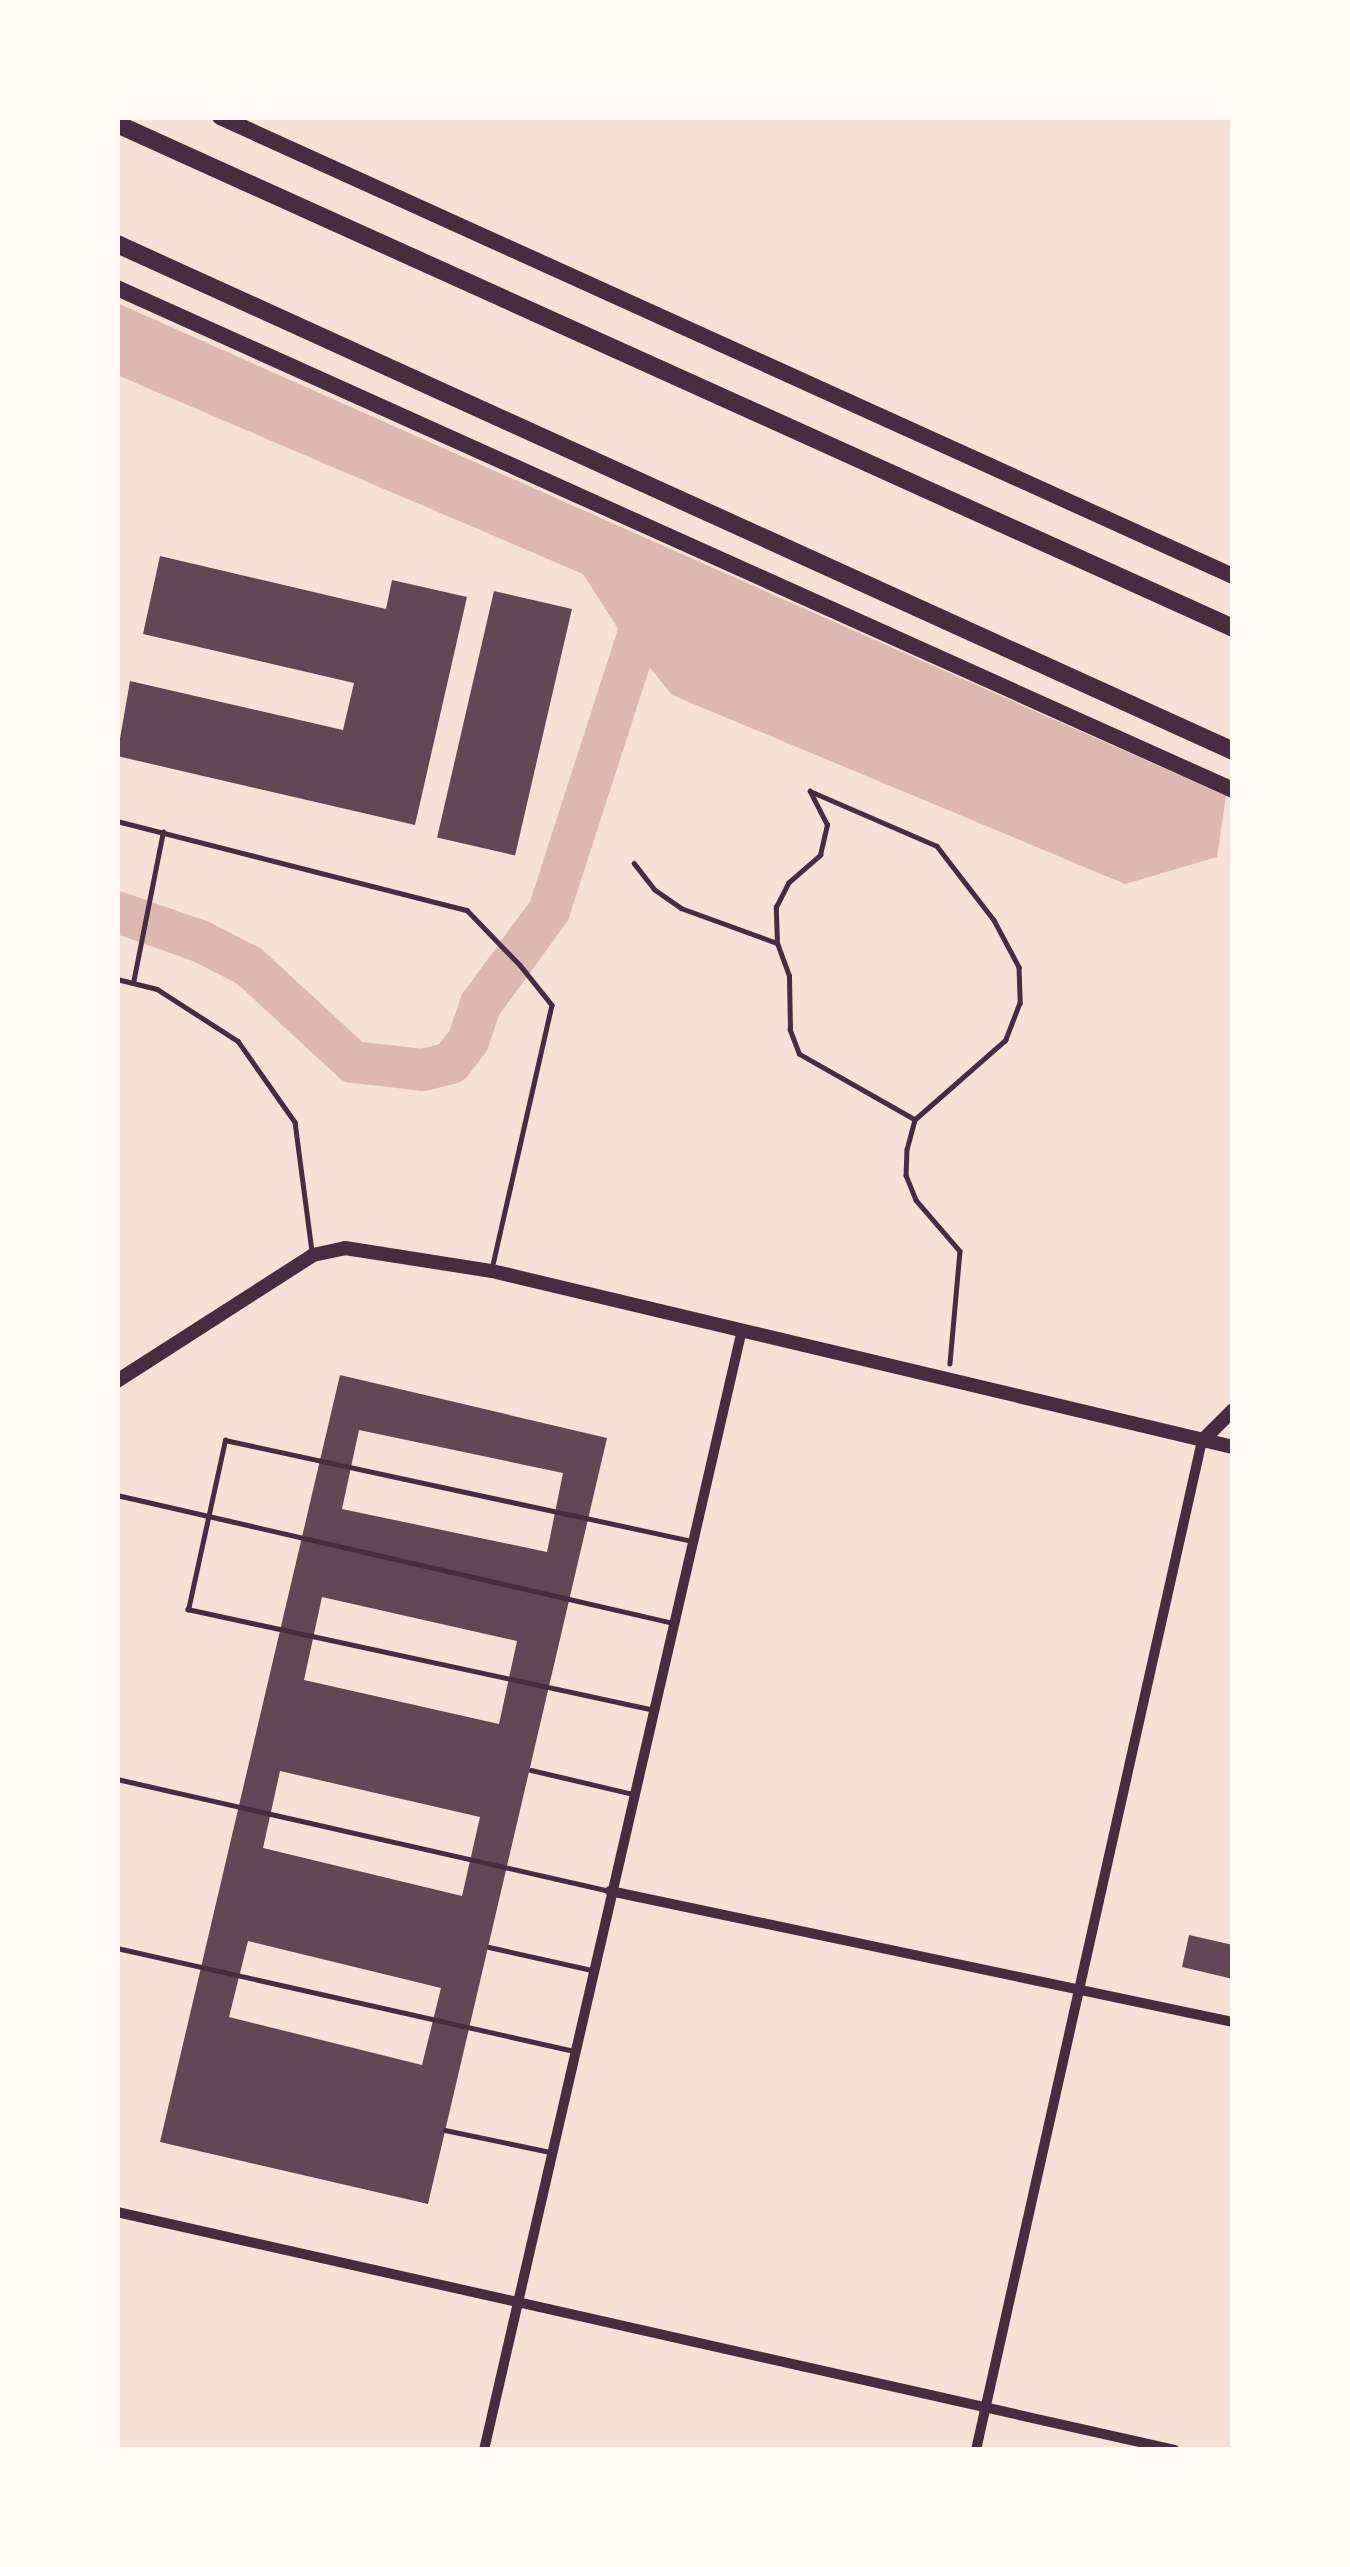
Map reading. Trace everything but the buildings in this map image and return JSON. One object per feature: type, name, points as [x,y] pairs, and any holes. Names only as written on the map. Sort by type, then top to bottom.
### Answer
[{"type":"highway","points":[[117,124],[1233,628]]},
{"type":"highway","points":[[117,244],[1233,751]]},
{"type":"main road","points":[[220,117],[1233,576]]},
{"type":"main road","points":[[117,288],[1233,790]]},
{"type":"street","points":[[117,1381],[313,1255],[345,1248],[492,1271],[741,1334],[1233,1447]]},
{"type":"street","points":[[484,2450],[741,1334]]},
{"type":"street","points":[[976,2450],[1202,1441],[1233,1410]]},
{"type":"street","points":[[610,1891],[1233,2022]]},
{"type":"street","points":[[117,2212],[1174,2450]]},
{"type":"lane","points":[[117,821],[467,910],[520,964],[553,1005],[492,1271]]},
{"type":"lane","points":[[133,983],[163,832]]},
{"type":"lane","points":[[117,980],[157,989],[238,1041],[295,1122],[313,1255]]},
{"type":"lane","points":[[652,1710],[188,1610],[225,1440],[692,1541]]},
{"type":"lane","points":[[117,1496],[673,1623]]},
{"type":"lane","points":[[530,1770],[633,1794]]},
{"type":"lane","points":[[117,1779],[610,1891]]},
{"type":"lane","points":[[489,1947],[592,1970]]},
{"type":"lane","points":[[117,1948],[573,2051]]},
{"type":"lane","points":[[446,2130],[550,2152]]},
{"type":"path","points":[[915,1120],[799,1054],[790,1030],[789,976],[777,943],[776,907],[788,884],[820,855],[827,825],[810,791],[937,846],[994,920],[1019,967],[1019,1004],[1006,1040],[915,1120],[906,1175],[916,1200],[960,1251],[948,1382]]},
{"type":"path","points":[[634,863],[655,889],[681,908],[777,943]]},
{"type":"shaded area","points":[[117,303],[1226,796],[1217,857],[1125,884],[672,695],[617,627],[583,574],[117,375]]},
{"type":"waterway","points":[[117,912],[200,941],[249,966],[353,1062],[423,1070],[451,1063],[468,1041],[481,1004],[549,911],[651,595]]}]
